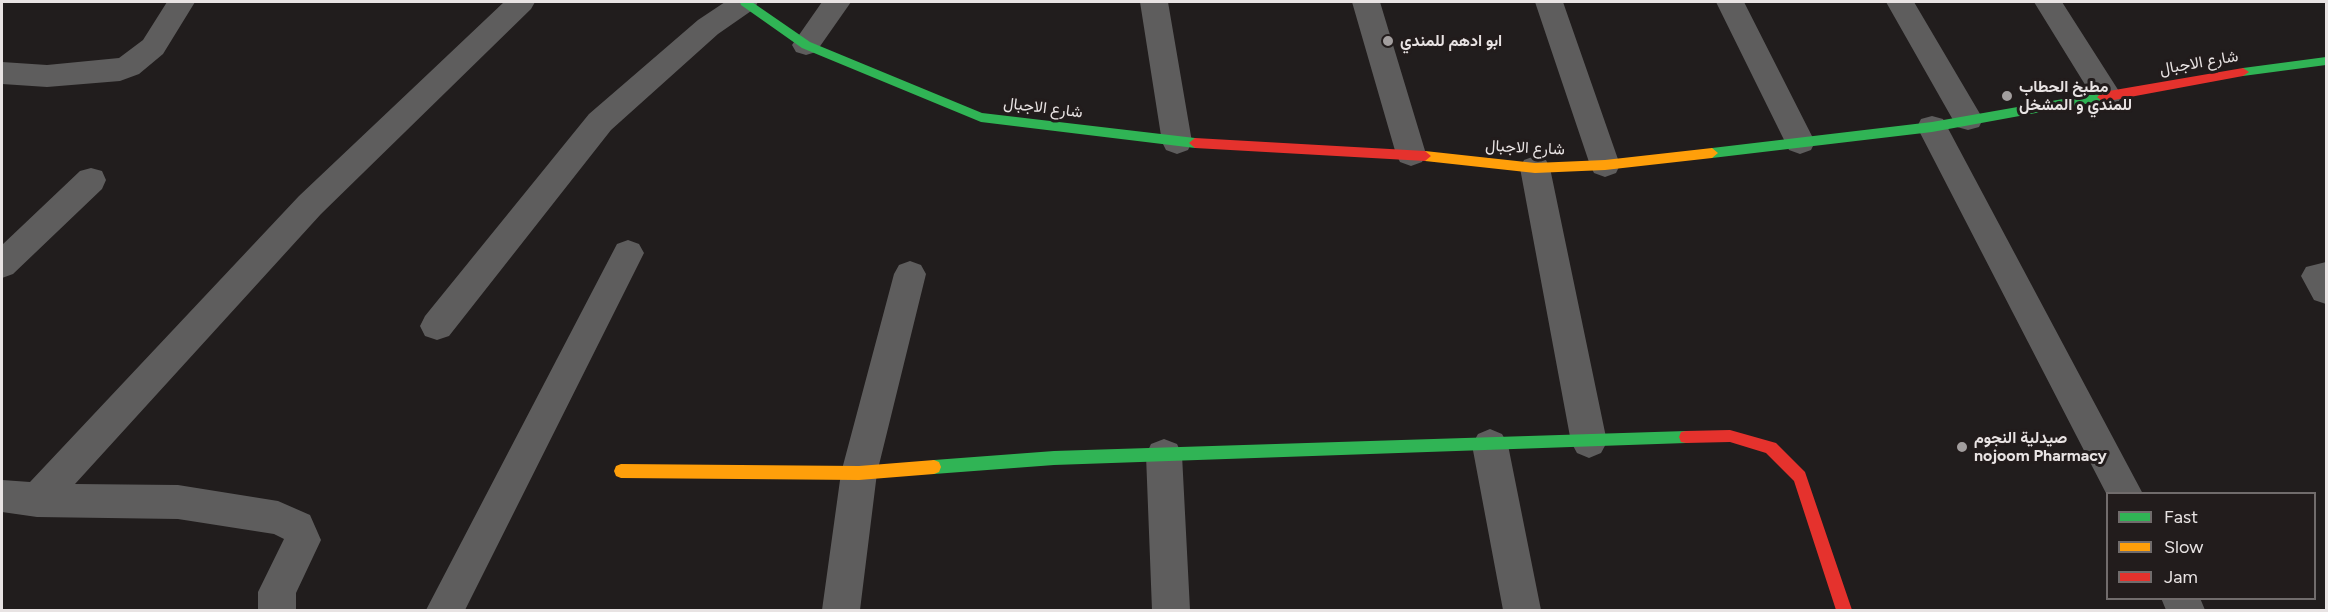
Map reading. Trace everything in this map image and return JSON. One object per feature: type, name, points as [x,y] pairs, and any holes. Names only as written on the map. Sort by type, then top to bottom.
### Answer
[{"type":"street","points":[[2,73],[47,76],[120,70],[129,66],[153,47],[181,2]]},
{"type":"street","points":[[37,500],[310,206],[521,2]]},
{"type":"street","points":[[437,326],[600,122],[708,27],[745,2]]},
{"type":"street","name":"شارع الاجبال","points":[[745,2],[806,45],[981,117],[1176,142],[1411,154],[1535,168],[1605,165],[1932,127],[2256,70],[2326,61]]},
{"type":"street","points":[[806,45],[837,2]]},
{"type":"street","points":[[1154,2],[1176,142]]},
{"type":"street","points":[[1366,2],[1411,154]]},
{"type":"street","points":[[1549,2],[1605,165]]},
{"type":"street","points":[[1730,2],[1800,142]]},
{"type":"street","points":[[1900,2],[1968,119]]},
{"type":"street","points":[[2048,2],[2107,96]]},
{"type":"street","points":[[1932,127],[2124,492]]},
{"type":"street","points":[[1535,168],[1589,442]]},
{"type":"street","points":[[2,265],[91,180]]},
{"type":"street","points":[[445,610],[628,253]]},
{"type":"street","points":[[841,610],[859,473],[909,274]]},
{"type":"street","points":[[2326,275],[2317,276],[2326,290]]},
{"type":"street","points":[[621,471],[859,473],[1054,458],[1730,436],[1771,448],[1800,477],[1844,610]]},
{"type":"street","points":[[1490,445],[1522,610]]},
{"type":"street","points":[[1164,455],[1171,610]]},
{"type":"street","points":[[2,496],[37,500],[178,502],[278,518],[297,527],[303,540],[277,592],[276,610]]},
{"type":"traffic: fast","points":[[745,2],[806,45],[981,117],[1195,143]]},
{"type":"traffic: fast","points":[[2243,72],[2326,61]]},
{"type":"traffic: fast","points":[[1712,153],[1932,127],[2103,97]]},
{"type":"traffic: fast","points":[[934,467],[1054,458],[1686,437]]},
{"type":"traffic: slow","points":[[1425,156],[1535,168],[1605,165],[1712,153]]},
{"type":"traffic: slow","points":[[621,471],[859,473],[934,467]]},
{"type":"traffic: jam","points":[[2103,97],[2243,72]]},
{"type":"traffic: jam","points":[[1195,143],[1425,156]]},
{"type":"traffic: jam","points":[[1686,437],[1730,436],[1771,448],[1800,477],[1844,610]]},
{"type":"place","name":"ابو ادهم للمندي","points":[[1388,41]]},
{"type":"place","name":"مطبخ الحطاب للمندي و المشخل","points":[[2007,96]]},
{"type":"place","name":"صيدلية النجوم nojoom Pharmacy","points":[[1962,447]]}]
